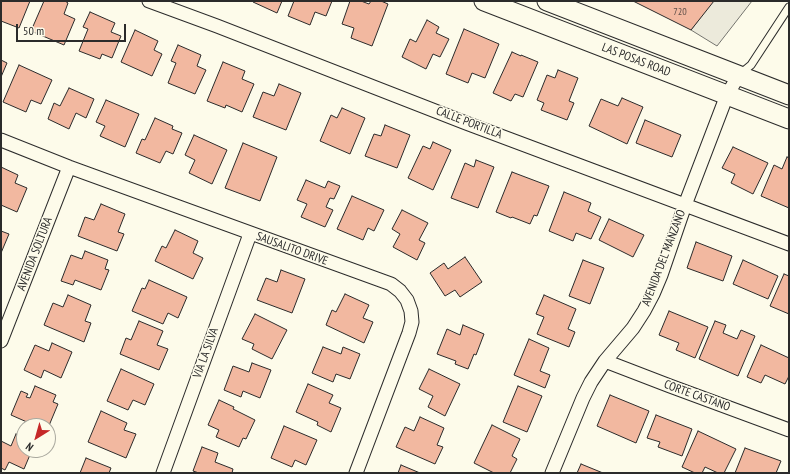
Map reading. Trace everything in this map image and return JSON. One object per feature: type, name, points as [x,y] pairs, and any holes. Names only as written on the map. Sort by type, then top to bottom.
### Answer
[{"type":"main road","name":"LAS POSAS ROAD","points":[[484,1],[789,119]]},
{"type":"main road","name":"LAS POSAS ROAD","points":[[547,1],[789,94]]},
{"type":"street","name":"CALLE PORTILLA","points":[[149,1],[466,123],[789,244]]},
{"type":"street","name":"AVENIDA DEL MANZANO","points":[[552,473],[591,382],[605,361],[633,328],[653,294],[727,94],[739,76]]},
{"type":"street","name":"SAUSALITO DRIVE","points":[[1,140],[69,168],[391,284],[400,291],[407,300],[411,311],[412,322],[356,473]]},
{"type":"street","name":"AVENIDA SOLTURA","points":[[1,341],[69,168]]},
{"type":"street","name":"VIA LA SILVA","points":[[163,473],[250,234]]},
{"type":"street","name":"CORTE CASTANO","points":[[605,361],[789,430]]},
{"type":"lane","points":[[739,76],[752,65],[789,7]]},
{"type":"shaded area","points":[[713,1],[752,1],[717,46],[691,30]]},
{"type":"building","points":[[1,1],[30,1],[19,28],[1,21]]},
{"type":"building","points":[[44,1],[65,1],[68,3],[64,14],[75,19],[64,45],[31,31]]},
{"type":"building","points":[[282,1],[277,13],[253,2]]},
{"type":"building","points":[[294,1],[332,1],[326,16],[315,12],[310,25],[288,16]]},
{"type":"building","points":[[350,1],[361,1],[369,4],[371,1],[381,1],[388,4],[372,46],[351,38],[354,28],[342,24]]},
{"type":"building","points":[[633,1],[714,1],[691,30]]},
{"type":"building","points":[[90,12],[115,23],[111,32],[121,36],[112,58],[102,54],[100,59],[79,51],[88,29],[83,27]]},
{"type":"building","points":[[427,20],[439,27],[436,33],[449,39],[440,57],[433,54],[426,69],[402,57],[410,39],[416,42]]},
{"type":"building","points":[[464,29],[499,44],[485,78],[472,73],[468,83],[446,74]]},
{"type":"building","points":[[135,30],[158,41],[154,50],[162,54],[152,76],[121,62]]},
{"type":"building","points":[[178,45],[201,55],[197,66],[206,70],[195,94],[168,83],[176,63],[171,61]]},
{"type":"building","points":[[512,52],[538,62],[523,97],[515,94],[511,101],[493,93]]},
{"type":"building","points":[[1,60],[7,63],[1,77]]},
{"type":"building","points":[[223,62],[245,71],[242,79],[254,84],[242,112],[226,105],[225,108],[207,101]]},
{"type":"building","points":[[19,65],[52,80],[41,104],[31,100],[26,112],[3,102]]},
{"type":"building","points":[[558,70],[578,78],[569,101],[574,103],[567,120],[541,110],[544,103],[537,100],[547,75],[555,78]]},
{"type":"building","points":[[279,84],[301,93],[286,130],[253,117],[263,92],[274,96]]},
{"type":"building","points":[[69,88],[94,99],[86,118],[76,113],[69,129],[48,119],[54,103],[60,106]]},
{"type":"building","points":[[622,98],[643,107],[627,144],[589,126],[601,99],[618,106]]},
{"type":"building","points":[[106,100],[139,114],[125,147],[100,136],[105,126],[96,122]]},
{"type":"building","points":[[342,108],[365,118],[350,154],[320,141],[331,115],[337,118]]},
{"type":"building","points":[[155,118],[173,126],[172,129],[182,133],[173,154],[166,151],[160,163],[136,153],[142,139],[145,140]]},
{"type":"building","points":[[645,120],[681,135],[672,157],[636,143]]},
{"type":"building","points":[[385,125],[410,135],[397,168],[365,156],[374,134],[381,136]]},
{"type":"building","points":[[194,135],[227,150],[212,184],[189,173],[195,160],[185,155]]},
{"type":"building","points":[[433,142],[451,150],[433,190],[408,178],[423,146],[430,149]]},
{"type":"building","points":[[243,143],[277,157],[260,201],[225,188]]},
{"type":"building","points":[[733,147],[768,163],[753,194],[731,183],[735,174],[722,168]]},
{"type":"building","points":[[787,157],[789,158],[789,208],[761,196],[774,165],[782,169]]},
{"type":"building","points":[[476,160],[494,167],[478,208],[451,198],[465,163],[474,167]]},
{"type":"building","points":[[1,167],[18,175],[15,183],[27,188],[17,212],[1,205]]},
{"type":"building","points":[[512,172],[549,186],[537,216],[534,215],[530,224],[496,212]]},
{"type":"building","points":[[306,180],[325,188],[328,181],[340,186],[334,199],[330,198],[326,207],[333,210],[325,227],[301,217],[307,204],[297,200]]},
{"type":"building","points":[[564,192],[591,203],[588,211],[601,217],[591,239],[576,233],[573,241],[549,231]]},
{"type":"building","points":[[352,196],[384,210],[374,231],[368,228],[363,240],[337,229]]},
{"type":"building","points":[[101,204],[125,214],[118,232],[124,234],[117,251],[78,236],[85,217],[94,220]]},
{"type":"building","points":[[402,210],[428,223],[419,240],[425,243],[417,260],[393,247],[400,234],[392,229]]},
{"type":"building","points":[[609,219],[644,235],[633,257],[599,240]]},
{"type":"building","points":[[175,230],[198,241],[193,253],[203,258],[193,279],[155,261],[162,246],[166,248]]},
{"type":"building","points":[[1,231],[9,234],[1,253]]},
{"type":"building","points":[[696,242],[732,256],[723,281],[687,268]]},
{"type":"building","points":[[85,251],[108,260],[105,269],[109,270],[101,290],[75,280],[73,285],[61,281],[71,255],[82,259]]},
{"type":"building","points":[[465,257],[482,282],[460,297],[455,290],[445,296],[430,273],[444,263],[448,269]]},
{"type":"building","points":[[583,260],[604,268],[590,304],[569,296]]},
{"type":"building","points":[[743,260],[778,276],[768,299],[733,284]]},
{"type":"building","points":[[281,270],[305,279],[292,313],[257,300],[266,278],[277,282]]},
{"type":"building","points":[[784,274],[789,276],[789,314],[770,306]]},
{"type":"building","points":[[149,280],[187,297],[178,318],[168,313],[163,324],[132,311],[142,288],[145,289]]},
{"type":"building","points":[[345,294],[369,305],[363,318],[373,322],[364,343],[326,325],[332,310],[336,312]]},
{"type":"building","points":[[68,295],[91,305],[85,321],[91,323],[84,342],[44,325],[53,303],[63,307]]},
{"type":"building","points":[[544,295],[576,309],[568,329],[575,332],[569,347],[537,334],[544,317],[536,314]]},
{"type":"building","points":[[669,311],[708,327],[695,358],[676,350],[679,343],[659,335]]},
{"type":"building","points":[[255,314],[287,330],[272,359],[252,349],[254,344],[242,339]]},
{"type":"building","points":[[139,321],[163,331],[157,345],[168,349],[159,370],[120,354],[126,338],[131,340]]},
{"type":"building","points":[[715,321],[726,325],[723,333],[737,339],[741,330],[755,336],[738,376],[699,359]]},
{"type":"building","points":[[463,325],[484,334],[476,355],[474,354],[468,369],[455,364],[456,361],[437,354],[447,329],[460,335]]},
{"type":"building","points":[[529,339],[549,348],[540,371],[550,375],[545,388],[514,375]]},
{"type":"building","points":[[52,343],[72,352],[61,378],[44,370],[41,378],[24,370],[35,345],[49,351]]},
{"type":"building","points":[[761,345],[789,358],[789,376],[785,384],[765,375],[761,383],[747,377]]},
{"type":"building","points":[[323,347],[341,354],[343,347],[360,354],[350,379],[336,374],[333,382],[312,373]]},
{"type":"building","points":[[252,363],[271,370],[260,398],[243,391],[241,397],[224,390],[233,366],[249,372]]},
{"type":"building","points":[[121,369],[154,384],[145,405],[133,400],[128,410],[107,401]]},
{"type":"building","points":[[429,369],[460,384],[445,416],[428,407],[433,396],[419,389]]},
{"type":"building","points":[[308,384],[333,395],[329,403],[341,408],[331,432],[317,425],[318,422],[296,412]]},
{"type":"building","points":[[35,386],[56,395],[53,402],[58,404],[52,418],[18,418],[11,415],[21,391],[28,394],[26,397],[30,398]]},
{"type":"building","points":[[518,386],[542,396],[527,432],[503,422]]},
{"type":"building","points":[[610,395],[649,411],[636,443],[597,426]]},
{"type":"building","points":[[219,400],[255,420],[246,439],[243,438],[239,447],[216,437],[219,430],[208,425]]},
{"type":"building","points":[[101,411],[127,423],[124,430],[136,434],[126,458],[88,442]]},
{"type":"building","points":[[656,415],[692,429],[682,456],[658,447],[660,442],[647,438]]},
{"type":"building","points":[[420,417],[444,428],[437,445],[443,447],[435,464],[396,447],[405,427],[414,431]]},
{"type":"building","points":[[492,425],[520,439],[512,456],[517,459],[510,473],[494,473],[474,463]]},
{"type":"building","points":[[284,426],[317,440],[306,465],[295,460],[292,467],[271,458]]},
{"type":"building","points":[[698,431],[736,449],[724,473],[718,473],[705,467],[702,473],[695,473],[682,467]]},
{"type":"building","points":[[16,434],[16,458],[29,458],[24,469],[9,462],[5,470],[1,468],[1,441],[11,446]]},
{"type":"building","points":[[202,447],[218,453],[215,462],[233,469],[232,473],[199,473],[193,471]]},
{"type":"building","points":[[745,448],[781,461],[776,473],[735,473]]},
{"type":"building","points":[[86,458],[111,468],[109,473],[80,473]]},
{"type":"building","points":[[581,464],[603,473],[577,473]]},
{"type":"building","points":[[401,465],[420,473],[398,473]]}]
